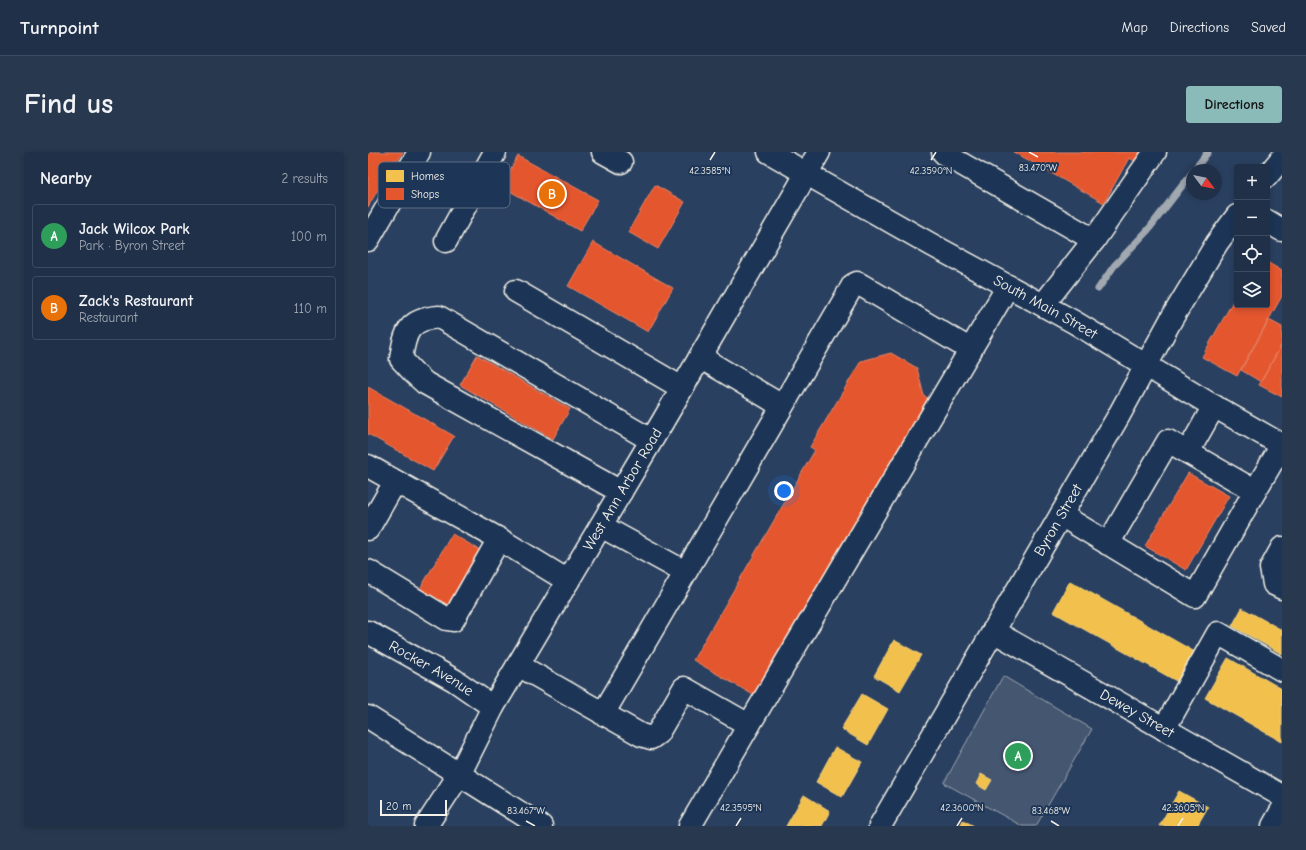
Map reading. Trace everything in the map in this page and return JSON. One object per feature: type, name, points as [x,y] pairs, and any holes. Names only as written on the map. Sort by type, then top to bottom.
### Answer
[{"type":"main road","points":[[413,162],[419,152]]},
{"type":"main road","points":[[489,162],[495,152]]},
{"type":"main road","points":[[603,152],[621,162]]},
{"type":"main road","name":"South Main Street","points":[[769,152],[932,245],[1074,322],[1282,445]]},
{"type":"main road","name":"West Ann Arbor Road","points":[[426,826],[459,775],[493,707],[601,526],[819,152]]},
{"type":"main road","points":[[943,152],[1094,240]]},
{"type":"main road","points":[[1043,305],[1094,240],[1155,152]]},
{"type":"main road","points":[[1270,172],[1282,158]]},
{"type":"main road","points":[[368,240],[387,208]]},
{"type":"main road","points":[[446,241],[464,208]]},
{"type":"main road","name":"Byron Street","points":[[880,826],[1118,417],[1172,318],[1213,250],[1234,220]]},
{"type":"main road","points":[[1270,223],[1282,230]]},
{"type":"main road","points":[[603,714],[852,285],[857,283],[971,350]]},
{"type":"main road","points":[[690,826],[1008,286]]},
{"type":"main road","points":[[516,291],[682,388]]},
{"type":"main road","points":[[620,492],[425,382],[401,359],[403,344],[408,328],[424,318],[439,317],[651,440]]},
{"type":"main road","points":[[700,357],[782,406]]},
{"type":"main road","points":[[1188,452],[1214,406]]},
{"type":"main road","points":[[1108,544],[1168,441],[1255,491]]},
{"type":"main road","points":[[1060,515],[1195,596],[1282,445]]},
{"type":"main road","points":[[368,466],[499,539],[568,581]]},
{"type":"main road","points":[[368,529],[395,482]]},
{"type":"main road","points":[[601,526],[685,572]]},
{"type":"main road","points":[[368,571],[447,619],[453,620],[499,539]]},
{"type":"main road","points":[[1278,586],[1271,568],[1282,548]]},
{"type":"main road","name":"Dewey Street","points":[[993,631],[1282,796]]},
{"type":"main road","name":"Rocker Avenue","points":[[368,632],[454,680],[493,707]]},
{"type":"main road","points":[[1164,729],[1218,633],[1282,670]]},
{"type":"main road","points":[[518,665],[603,714],[641,735],[650,738],[658,733],[684,688],[749,725]]},
{"type":"main road","points":[[368,717],[415,745],[459,775],[541,826]]},
{"type":"main road","points":[[1273,826],[1282,810]]},
{"type":"shaded area","points":[[1003,676],[1092,729],[1036,826],[1022,826],[944,783]]},
{"type":"building: Homes","points":[[1070,581],[1195,652],[1178,682],[1053,612]]},
{"type":"building: Homes","points":[[1242,608],[1282,630],[1282,654],[1232,626]]},
{"type":"building: Homes","points":[[894,640],[921,655],[900,691],[874,676]]},
{"type":"building: Homes","points":[[1228,658],[1282,689],[1282,742],[1205,698]]},
{"type":"building: Homes","points":[[862,694],[888,709],[868,745],[841,729]]},
{"type":"building: Homes","points":[[835,747],[862,762],[842,797],[816,782]]},
{"type":"building: Homes","points":[[981,774],[992,780],[986,790],[976,784]]},
{"type":"building: Homes","points":[[1179,791],[1208,807],[1197,826],[1159,826]]},
{"type":"building: Homes","points":[[804,795],[830,811],[822,826],[786,826]]},
{"type":"building: Homes","points":[[963,820],[974,826],[960,826]]},
{"type":"building: Shops","points":[[368,152],[403,152],[398,161],[395,159],[393,162],[378,162],[378,189],[368,207]]},
{"type":"building: Shops","points":[[1014,152],[1151,152],[1143,165],[1129,158],[1104,203]]},
{"type":"building: Shops","points":[[518,156],[598,200],[580,231],[510,191],[510,170]]},
{"type":"building: Shops","points":[[655,185],[685,202],[658,249],[628,232]]},
{"type":"building: Shops","points":[[593,242],[673,288],[648,332],[568,286]]},
{"type":"building: Shops","points":[[1270,264],[1282,271],[1282,296],[1237,376],[1202,357],[1234,299],[1234,308],[1270,308]]},
{"type":"building: Shops","points":[[1269,320],[1282,327],[1282,344],[1261,382],[1241,370]]},
{"type":"building: Shops","points":[[1282,344],[1282,397],[1259,385]]},
{"type":"building: Shops","points":[[891,353],[917,368],[924,396],[928,398],[920,412],[926,415],[755,696],[693,660],[815,450],[810,447],[861,361]]},
{"type":"building: Shops","points":[[477,355],[570,409],[553,439],[460,385]]},
{"type":"building: Shops","points":[[368,387],[454,436],[433,471],[368,434]]},
{"type":"building: Shops","points":[[1188,473],[1229,496],[1186,570],[1145,546]]},
{"type":"building: Shops","points":[[452,534],[480,550],[448,605],[420,589]]},
{"type":"waterway","points":[[1199,164],[1208,152]]},
{"type":"waterway","points":[[1098,289],[1114,266],[1148,230],[1186,181]]},
{"type":"place","name":"Zack's Restaurant","points":[[552,194]]},
{"type":"place","name":"Jack Wilcox Park","points":[[1018,756]]}]
